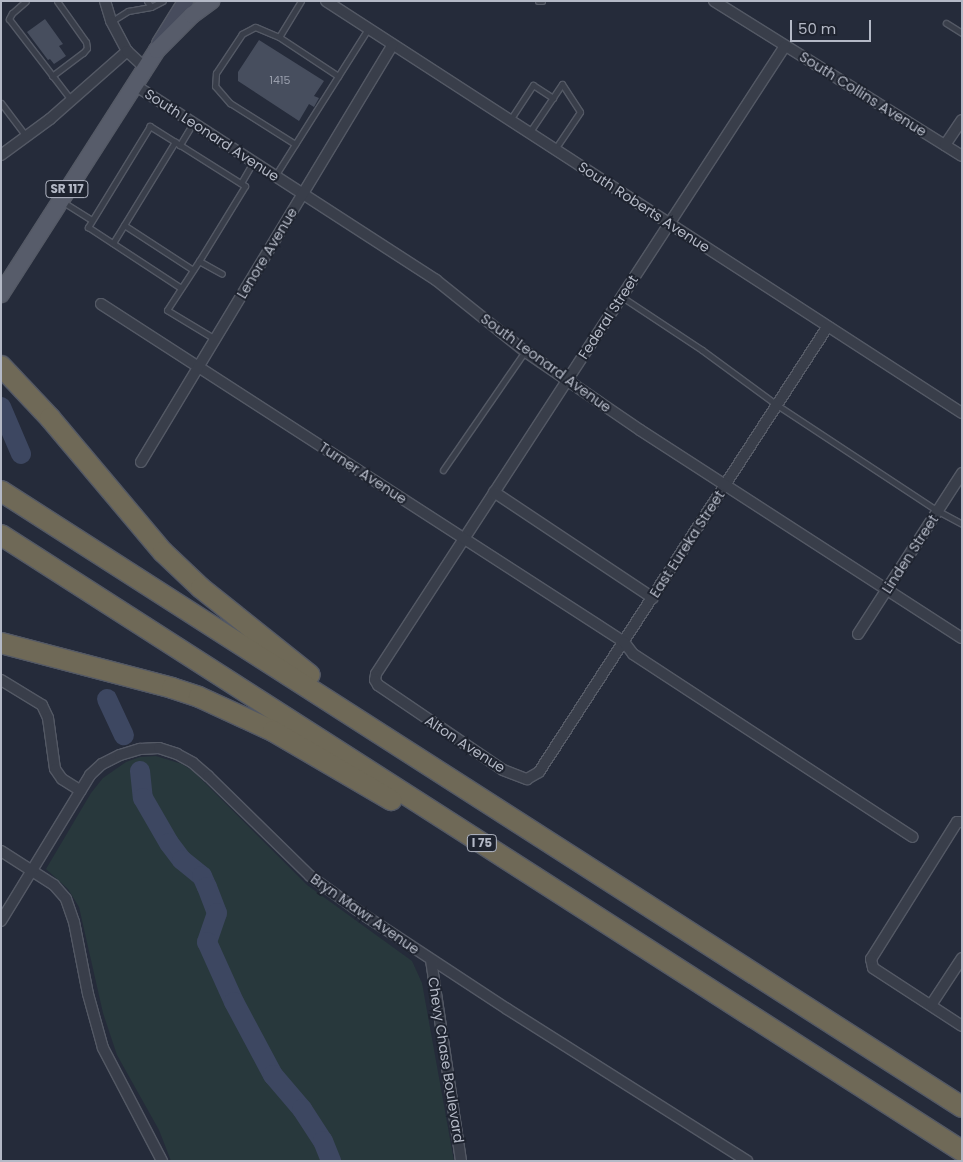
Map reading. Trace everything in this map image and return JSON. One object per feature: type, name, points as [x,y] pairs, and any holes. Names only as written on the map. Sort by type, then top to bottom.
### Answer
[{"type":"highway","points":[[1,366],[50,418],[163,552],[201,588],[318,681],[527,818],[562,846],[566,852]]},
{"type":"highway","name":"I 75","points":[[1,491],[962,1107]]},
{"type":"highway","name":"I 75","points":[[1,535],[962,1151]]},
{"type":"highway","points":[[1,643],[172,688],[221,706],[273,731],[412,813],[846,1082],[854,1082]]},
{"type":"main road","name":"SR 117","points":[[1,294],[144,67],[175,31],[211,1]]},
{"type":"street","points":[[105,1],[111,21],[127,51],[144,67],[185,1]]},
{"type":"street","name":"South Roberts Avenue","points":[[326,1],[962,414]]},
{"type":"street","name":"South Collins Avenue","points":[[714,1],[962,156]]},
{"type":"street","name":"Lenore Avenue","points":[[141,462],[393,45]]},
{"type":"street","name":"Federal Street","points":[[383,690],[375,680],[376,674],[785,46]]},
{"type":"street","points":[[1,155],[72,101],[127,51]]},
{"type":"street","name":"South Leonard Avenue","points":[[133,84],[436,280],[525,351],[725,486],[962,638]]},
{"type":"street","points":[[945,145],[962,120]]},
{"type":"street","name":"Turner Avenue","points":[[101,304],[624,642],[633,654],[913,837]]},
{"type":"street","name":"East Eureka Street","points":[[547,762],[828,326]]},
{"type":"street","name":"Linden Street","points":[[858,634],[962,473]]},
{"type":"street","points":[[494,492],[653,598]]},
{"type":"street","points":[[1,680],[42,705],[48,718],[55,769],[62,779],[81,791]]},
{"type":"street","name":"Alton Avenue","points":[[383,690],[515,776],[526,779],[533,776],[547,762]]},
{"type":"street","name":"Bryn Mawr Avenue","points":[[1,921],[90,775],[102,764],[120,754],[140,749],[159,748],[177,754],[193,763],[310,876],[431,960],[747,1161]]},
{"type":"street","points":[[962,822],[957,822],[871,959],[873,968],[962,1026]]},
{"type":"street","points":[[1,852],[54,885],[66,899],[74,922],[88,994],[103,1048],[162,1161]]},
{"type":"street","points":[[931,1005],[962,958]]},
{"type":"street","name":"Chevy Chase Boulevard","points":[[431,960],[461,1161]]},
{"type":"lane","points":[[26,1],[12,12],[9,19],[72,101]]},
{"type":"lane","points":[[52,76],[83,54],[87,48],[86,42],[57,1]]},
{"type":"lane","points":[[147,1],[151,7]]},
{"type":"lane","points":[[111,21],[128,11],[151,7],[163,1]]},
{"type":"lane","points":[[279,37],[301,1]]},
{"type":"lane","points":[[946,23],[962,33]]},
{"type":"lane","points":[[295,144],[230,103],[215,86],[216,73],[242,34],[255,27],[279,37],[338,76]]},
{"type":"lane","points":[[275,176],[368,29]]},
{"type":"lane","points":[[529,133],[562,84],[580,112],[555,150]]},
{"type":"lane","points":[[510,120],[533,85],[553,98]]},
{"type":"lane","points":[[1,103],[26,137]]},
{"type":"lane","points":[[113,243],[177,144],[193,123]]},
{"type":"lane","points":[[181,288],[88,227],[150,126],[245,186],[199,261],[167,310],[215,339]]},
{"type":"lane","points":[[241,183],[253,162]]},
{"type":"lane","points":[[60,200],[92,220]]},
{"type":"lane","points":[[124,225],[193,270]]},
{"type":"lane","points":[[199,261],[222,274]]},
{"type":"lane","points":[[622,297],[702,350],[777,405],[962,524]]},
{"type":"lane","points":[[443,470],[525,351]]},
{"type":"shaded area","points":[[156,756],[182,764],[193,771],[307,885],[412,961],[422,983],[454,1161],[171,1161],[159,1130],[117,1055],[103,1013],[79,907],[68,889],[46,869],[91,793],[103,778],[126,762],[140,757]]},
{"type":"building","points":[[45,19],[63,44],[59,46],[66,56],[54,64],[50,59],[48,60],[27,32]]},
{"type":"building","points":[[259,40],[324,81],[314,96],[319,98],[314,107],[309,104],[299,121],[238,81],[238,72]]},
{"type":"waterway","points":[[1,407],[21,454]]},
{"type":"waterway","points":[[107,699],[124,735]]},
{"type":"waterway","points":[[140,771],[143,798],[169,843],[182,860],[202,876],[207,887],[217,913],[207,942],[234,1002],[273,1075],[302,1109],[323,1141],[331,1161]]}]
